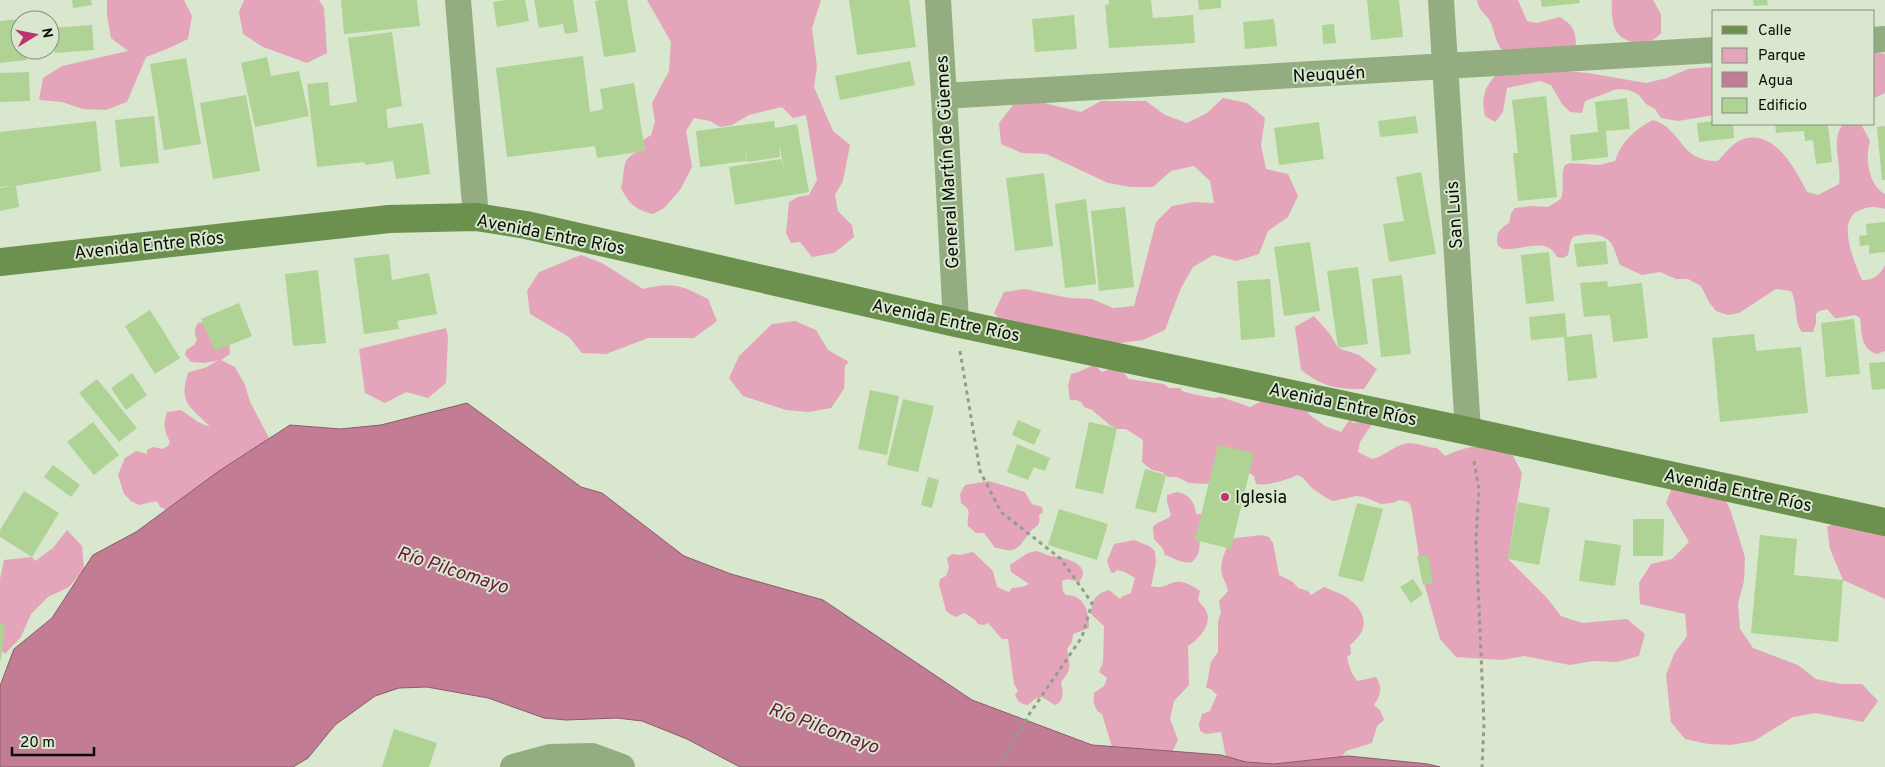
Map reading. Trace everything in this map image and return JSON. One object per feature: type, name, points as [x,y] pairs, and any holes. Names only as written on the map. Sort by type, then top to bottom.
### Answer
[{"type":"street","points":[[458,0],[476,217]]},
{"type":"street","name":"General Martín de Güemes","points":[[938,0],[956,323]]},
{"type":"street","name":"San Luis","points":[[1442,0],[1468,431]]},
{"type":"street","name":"Neuquén","points":[[944,96],[1712,50]]},
{"type":"street","name":"Avenida Entre Ríos","points":[[0,262],[389,219],[476,217],[526,225],[956,323],[1468,431],[1885,522]]},
{"type":"street","points":[[513,767],[550,756],[592,756],[622,767]]},
{"type":"path","points":[[956,323],[980,470],[1001,512],[1061,558],[1092,603],[1082,637],[1030,713],[999,767]]},
{"type":"path","points":[[1468,431],[1479,490],[1476,538],[1484,724],[1482,767]]},
{"type":"green space","points":[[107,0],[184,0],[192,16],[188,39],[146,57],[127,102],[106,110],[83,109],[62,102],[39,100],[43,78],[62,66],[128,51],[111,38],[107,16]]},
{"type":"green space","points":[[244,0],[319,0],[324,8],[327,53],[307,63],[263,47],[243,34],[239,12]]},
{"type":"green space","points":[[647,0],[821,0],[812,28],[817,67],[814,87],[833,131],[850,145],[843,181],[835,195],[838,211],[852,225],[854,237],[834,253],[812,257],[800,242],[791,243],[786,233],[789,202],[798,197],[809,195],[817,180],[806,115],[793,118],[782,107],[749,115],[732,125],[720,127],[710,121],[694,118],[686,131],[692,167],[680,190],[664,208],[653,214],[638,208],[630,202],[621,188],[625,164],[636,152],[645,148],[642,141],[651,135],[655,122],[652,103],[669,71],[671,42]]},
{"type":"green space","points":[[1477,0],[1518,0],[1527,21],[1537,23],[1560,17],[1573,29],[1576,46],[1504,52],[1497,42],[1491,23],[1479,7]]},
{"type":"green space","points":[[1612,0],[1653,0],[1661,14],[1661,33],[1656,38],[1644,42],[1637,43],[1624,39],[1619,35],[1614,26]]},
{"type":"green space","points":[[1875,52],[1885,54],[1885,93],[1875,98]]},
{"type":"green space","points":[[1712,67],[1712,115],[1678,121],[1661,118],[1655,109],[1646,104],[1639,95],[1629,90],[1617,89],[1585,101],[1582,113],[1570,112],[1562,104],[1551,85],[1540,81],[1507,88],[1503,112],[1495,122],[1485,116],[1484,94],[1496,75],[1565,71],[1646,83],[1667,78],[1688,69]]},
{"type":"green space","points":[[1223,98],[1247,103],[1265,118],[1261,145],[1266,169],[1288,174],[1298,196],[1288,217],[1268,231],[1259,254],[1236,261],[1213,255],[1193,267],[1181,288],[1165,330],[1143,340],[1098,346],[1010,329],[994,313],[1004,292],[1025,289],[1069,298],[1092,299],[1113,308],[1134,306],[1156,222],[1172,206],[1193,202],[1214,203],[1210,181],[1194,166],[1171,171],[1153,187],[1131,187],[1108,183],[1046,154],[1022,153],[1001,144],[999,123],[1013,105],[1036,101],[1081,112],[1101,101],[1146,101],[1165,115],[1187,123],[1207,113]]},
{"type":"green space","points":[[1653,120],[1663,124],[1688,151],[1705,160],[1718,161],[1737,142],[1749,138],[1761,138],[1771,143],[1789,161],[1807,192],[1818,195],[1839,184],[1837,138],[1842,125],[1862,125],[1870,141],[1868,155],[1869,170],[1879,190],[1885,194],[1885,209],[1878,207],[1865,208],[1852,216],[1848,224],[1849,243],[1862,280],[1876,277],[1885,265],[1885,351],[1877,354],[1867,348],[1863,339],[1860,318],[1855,315],[1835,318],[1827,309],[1819,311],[1816,314],[1813,332],[1802,332],[1798,324],[1795,302],[1791,291],[1776,289],[1739,313],[1728,315],[1716,311],[1701,286],[1688,279],[1676,279],[1660,272],[1642,275],[1620,265],[1611,243],[1608,239],[1598,235],[1588,234],[1573,237],[1568,255],[1563,258],[1557,257],[1548,247],[1536,246],[1503,249],[1498,246],[1497,238],[1499,232],[1509,223],[1511,213],[1515,208],[1531,206],[1548,207],[1561,199],[1565,165],[1570,163],[1599,165],[1615,161],[1625,142],[1640,128]]},
{"type":"green space","points":[[581,255],[602,263],[643,289],[670,285],[698,294],[708,299],[717,321],[694,338],[648,338],[606,354],[582,353],[569,337],[530,314],[527,291],[539,272]]},
{"type":"green space","points":[[1314,316],[1330,334],[1338,348],[1359,355],[1377,369],[1364,389],[1330,386],[1316,380],[1301,370],[1295,327]]},
{"type":"green space","points":[[795,321],[816,330],[828,350],[849,362],[845,366],[844,389],[831,408],[809,412],[786,410],[743,396],[729,378],[739,356],[772,324]]},
{"type":"green space","points":[[205,322],[229,341],[230,354],[221,360],[235,367],[245,385],[250,402],[269,438],[271,446],[173,513],[160,507],[157,501],[139,505],[131,501],[124,494],[118,475],[125,458],[136,451],[147,454],[147,450],[153,447],[162,449],[168,446],[170,442],[165,431],[167,412],[181,410],[198,422],[210,427],[188,404],[185,392],[188,373],[219,360],[205,363],[191,362],[185,355],[186,350],[194,345],[197,340],[195,332],[198,323]]},
{"type":"green space","points":[[446,328],[448,336],[446,383],[428,398],[406,392],[385,403],[365,393],[359,349]]},
{"type":"green space","points":[[1094,365],[1102,372],[1110,369],[1122,371],[1129,379],[1164,384],[1169,388],[1180,388],[1182,391],[1192,394],[1213,398],[1221,397],[1250,407],[1260,402],[1271,391],[1302,406],[1311,416],[1325,426],[1341,432],[1350,419],[1353,423],[1372,424],[1360,442],[1358,452],[1372,459],[1397,446],[1410,443],[1437,448],[1445,456],[1462,449],[1478,446],[1511,452],[1522,473],[1508,559],[1547,598],[1561,616],[1582,623],[1627,619],[1645,634],[1639,656],[1617,662],[1593,661],[1570,665],[1524,656],[1502,660],[1456,657],[1440,639],[1422,576],[1411,506],[1408,502],[1399,500],[1381,504],[1356,496],[1333,501],[1313,489],[1302,477],[1297,475],[1265,484],[1256,484],[1254,476],[1248,472],[1205,484],[1189,483],[1177,477],[1168,477],[1162,472],[1152,470],[1142,462],[1143,440],[1126,429],[1117,429],[1110,425],[1092,410],[1084,407],[1081,402],[1070,400],[1068,386],[1071,374]]},
{"type":"green space","points":[[989,481],[1025,492],[1032,504],[1042,507],[1043,512],[1039,515],[1038,525],[1015,549],[995,548],[984,533],[976,533],[968,526],[968,511],[961,503],[960,494],[965,485]]},
{"type":"green space","points":[[1674,483],[1718,487],[1730,509],[1745,557],[1744,581],[1738,604],[1740,629],[1753,648],[1798,665],[1816,679],[1840,684],[1862,684],[1878,701],[1863,722],[1816,713],[1793,717],[1754,741],[1731,745],[1708,744],[1685,739],[1671,722],[1666,675],[1674,654],[1687,636],[1685,614],[1640,604],[1639,583],[1651,564],[1672,559],[1689,542],[1666,503]]},
{"type":"green space","points":[[1177,492],[1191,499],[1196,514],[1201,514],[1204,521],[1200,531],[1199,552],[1192,562],[1181,561],[1165,555],[1163,549],[1154,539],[1153,527],[1171,515],[1167,495]]},
{"type":"green space","points":[[1848,516],[1885,525],[1885,599],[1843,580],[1830,549],[1827,527]]},
{"type":"green space","points":[[67,530],[82,546],[84,569],[69,587],[48,597],[31,614],[21,637],[5,654],[0,649],[0,579],[4,560],[32,557],[35,561],[53,548]]},
{"type":"green space","points":[[1262,535],[1269,537],[1273,543],[1279,575],[1293,582],[1298,588],[1308,591],[1311,595],[1324,587],[1343,595],[1360,610],[1363,616],[1364,622],[1361,634],[1350,645],[1351,654],[1347,657],[1352,673],[1358,681],[1376,677],[1380,684],[1380,691],[1374,705],[1380,710],[1384,720],[1377,726],[1372,743],[1346,751],[1334,767],[1228,767],[1221,732],[1206,734],[1200,731],[1199,724],[1202,714],[1210,711],[1217,695],[1211,689],[1206,688],[1211,662],[1218,652],[1218,621],[1221,613],[1219,601],[1228,591],[1221,571],[1223,558],[1229,542],[1235,538]]},
{"type":"green space","points":[[1134,540],[1149,546],[1155,551],[1156,563],[1151,586],[1158,587],[1177,582],[1190,585],[1200,591],[1198,600],[1206,610],[1208,618],[1205,628],[1196,640],[1188,646],[1189,685],[1174,701],[1170,719],[1178,740],[1172,752],[1112,747],[1102,714],[1097,710],[1094,703],[1094,693],[1104,686],[1107,678],[1099,672],[1103,662],[1104,626],[1091,614],[1092,605],[1095,598],[1104,591],[1109,590],[1120,599],[1131,593],[1135,578],[1117,570],[1114,573],[1111,572],[1107,561],[1114,544]]},
{"type":"green space","points":[[1036,551],[1069,560],[1080,566],[1083,570],[1083,576],[1079,582],[1068,579],[1062,581],[1063,592],[1066,595],[1078,598],[1085,606],[1089,628],[1073,634],[1072,642],[1067,649],[1069,670],[1061,682],[1062,698],[1055,705],[1042,697],[1035,699],[1028,705],[1019,701],[1015,695],[1018,691],[1014,684],[1008,639],[1002,639],[988,623],[984,625],[978,624],[965,613],[955,617],[946,611],[939,584],[940,579],[946,576],[949,568],[947,558],[952,554],[960,555],[973,552],[993,571],[997,587],[1009,592],[1012,588],[1029,584],[1011,572],[1010,565],[1028,553]]},
{"type":"water","name":"Río Pilcomayo","points":[[467,403],[581,487],[602,493],[684,556],[731,574],[823,600],[972,700],[1092,745],[1221,755],[1246,762],[1274,764],[1348,756],[1428,764],[1440,767],[740,767],[687,739],[642,721],[617,718],[566,720],[544,718],[488,698],[427,687],[399,688],[375,696],[335,725],[308,758],[293,767],[0,767],[0,686],[14,649],[52,618],[93,555],[136,532],[219,471],[290,425],[340,429],[381,425]]},
{"type":"building","points":[[72,0],[91,0],[92,5],[73,8]]},
{"type":"building","points":[[341,0],[417,0],[420,26],[344,34]]},
{"type":"building","points":[[525,0],[529,21],[497,27],[493,2]]},
{"type":"building","points":[[534,0],[573,0],[578,32],[565,34],[563,24],[539,28]]},
{"type":"building","points":[[627,0],[636,52],[604,57],[595,1]]},
{"type":"building","points":[[849,0],[909,0],[916,47],[857,55]]},
{"type":"building","points":[[1109,0],[1151,0],[1153,18],[1193,15],[1195,43],[1109,48],[1105,5],[1109,4]]},
{"type":"building","points":[[1198,0],[1221,0],[1221,8],[1199,10]]},
{"type":"building","points":[[1367,0],[1399,0],[1403,37],[1371,40]]},
{"type":"building","points":[[1541,0],[1579,0],[1580,3],[1542,7]]},
{"type":"building","points":[[1753,0],[1767,0],[1768,5],[1754,6]]},
{"type":"building","points":[[1074,15],[1077,49],[1035,52],[1032,19]]},
{"type":"building","points":[[1274,19],[1277,46],[1245,49],[1243,22]]},
{"type":"building","points":[[10,20],[10,60],[27,60],[0,63],[0,21]]},
{"type":"building","points":[[1334,24],[1336,43],[1323,44],[1322,25]]},
{"type":"building","points":[[92,25],[94,50],[60,53],[60,27]]},
{"type":"building","points":[[392,32],[402,106],[386,109],[388,128],[423,123],[430,174],[396,179],[393,161],[365,165],[365,162],[317,167],[307,84],[328,82],[330,106],[357,102],[348,38]]},
{"type":"building","points":[[583,56],[590,112],[603,109],[600,89],[634,83],[645,151],[597,158],[595,146],[507,157],[496,68]]},
{"type":"building","points":[[267,57],[271,76],[299,71],[309,116],[255,127],[241,63]]},
{"type":"building","points":[[186,58],[201,144],[164,150],[150,64]]},
{"type":"building","points":[[910,61],[915,85],[840,100],[835,76]]},
{"type":"building","points":[[29,72],[30,101],[0,102],[0,73]]},
{"type":"building","points":[[246,95],[260,171],[213,179],[200,103]]},
{"type":"building","points":[[1546,96],[1557,197],[1518,201],[1513,153],[1518,153],[1512,100]]},
{"type":"building","points":[[1627,98],[1630,129],[1606,131],[1608,157],[1572,161],[1570,135],[1598,132],[1595,102]]},
{"type":"building","points":[[154,116],[159,163],[120,167],[115,120]]},
{"type":"building","points":[[1416,116],[1418,133],[1380,137],[1378,121]]},
{"type":"building","points":[[96,121],[101,171],[16,186],[19,207],[0,211],[0,188],[13,186],[0,187],[0,132]]},
{"type":"building","points":[[774,121],[775,128],[797,124],[809,192],[735,205],[729,167],[781,159],[784,169],[779,144],[780,157],[747,162],[745,148],[746,161],[700,167],[696,131]]},
{"type":"building","points":[[1712,121],[1712,125],[1733,125],[1734,138],[1699,142],[1697,123]]},
{"type":"building","points":[[1319,122],[1324,159],[1279,165],[1274,128]]},
{"type":"building","points":[[1775,125],[1828,125],[1832,162],[1816,164],[1813,140],[1805,141],[1804,131],[1776,133]]},
{"type":"building","points":[[1885,126],[1885,180],[1882,180],[1877,127]]},
{"type":"building","points":[[1421,172],[1436,254],[1389,262],[1383,224],[1404,221],[1396,177]]},
{"type":"building","points":[[1044,173],[1053,246],[1015,251],[1006,178]]},
{"type":"building","points":[[1086,199],[1096,284],[1065,288],[1055,204]]},
{"type":"building","points":[[1125,207],[1134,287],[1099,291],[1091,211]]},
{"type":"building","points":[[1885,222],[1885,252],[1869,254],[1869,245],[1860,246],[1859,236],[1867,235],[1866,224]]},
{"type":"building","points":[[1606,241],[1608,264],[1577,267],[1574,244]]},
{"type":"building","points":[[1310,242],[1320,311],[1284,316],[1274,247]]},
{"type":"building","points":[[1549,252],[1554,301],[1526,304],[1521,255]]},
{"type":"building","points":[[389,254],[392,280],[429,273],[437,314],[397,321],[399,329],[364,334],[354,258]]},
{"type":"building","points":[[1358,267],[1368,344],[1338,348],[1327,271]]},
{"type":"building","points":[[318,270],[326,343],[293,346],[285,274]]},
{"type":"building","points":[[1402,275],[1411,354],[1381,357],[1372,279]]},
{"type":"building","points":[[1270,279],[1275,337],[1241,340],[1237,281]]},
{"type":"building","points":[[1607,281],[1608,287],[1642,283],[1648,338],[1613,342],[1610,315],[1584,317],[1580,283]]},
{"type":"building","points":[[239,303],[252,336],[215,351],[201,319]]},
{"type":"building","points":[[150,310],[180,358],[155,374],[125,326]]},
{"type":"building","points":[[1565,313],[1567,337],[1592,334],[1597,378],[1568,381],[1564,337],[1531,340],[1529,317]]},
{"type":"building","points":[[1854,319],[1860,374],[1826,377],[1821,323]]},
{"type":"building","points":[[1754,334],[1756,351],[1801,347],[1808,413],[1720,422],[1712,338]]},
{"type":"building","points":[[1885,362],[1885,389],[1872,390],[1869,363]]},
{"type":"building","points":[[132,373],[147,395],[126,410],[111,388]]},
{"type":"building","points":[[97,379],[137,428],[119,442],[79,393]]},
{"type":"building","points":[[870,390],[899,396],[887,455],[858,449]]},
{"type":"building","points":[[903,399],[934,406],[918,472],[887,465]]},
{"type":"building","points":[[1018,420],[1041,430],[1034,445],[1012,435]]},
{"type":"building","points":[[93,422],[119,455],[94,475],[67,442]]},
{"type":"building","points":[[1089,422],[1117,428],[1103,494],[1075,488]]},
{"type":"building","points":[[1017,444],[1050,458],[1045,471],[1034,467],[1028,480],[1007,472]]},
{"type":"building","name":"Iglesia","points":[[1218,445],[1254,453],[1231,549],[1195,540]]},
{"type":"building","points":[[53,465],[80,485],[71,497],[44,477]]},
{"type":"building","points":[[1145,469],[1166,475],[1156,513],[1135,508]]},
{"type":"building","points":[[928,477],[939,480],[932,508],[921,505]]},
{"type":"building","points":[[24,491],[59,513],[32,557],[0,537],[0,530]]},
{"type":"building","points":[[1518,502],[1550,508],[1539,565],[1508,559]]},
{"type":"building","points":[[1357,503],[1383,509],[1363,582],[1338,576]]},
{"type":"building","points":[[1059,509],[1108,524],[1097,560],[1048,545]]},
{"type":"building","points":[[1633,519],[1664,519],[1663,556],[1633,556]]},
{"type":"building","points":[[1760,535],[1797,539],[1794,575],[1843,580],[1838,642],[1751,633]]},
{"type":"building","points":[[1585,540],[1621,545],[1615,586],[1579,581]]},
{"type":"building","points":[[1428,555],[1433,583],[1423,585],[1417,556]]},
{"type":"building","points":[[1413,579],[1423,594],[1411,603],[1400,587]]},
{"type":"building","points":[[0,623],[5,624],[1,660],[0,660]]},
{"type":"building","points":[[394,729],[437,743],[429,767],[382,767]]},
{"type":"place","name":"Iglesia","points":[[1225,497]]}]
